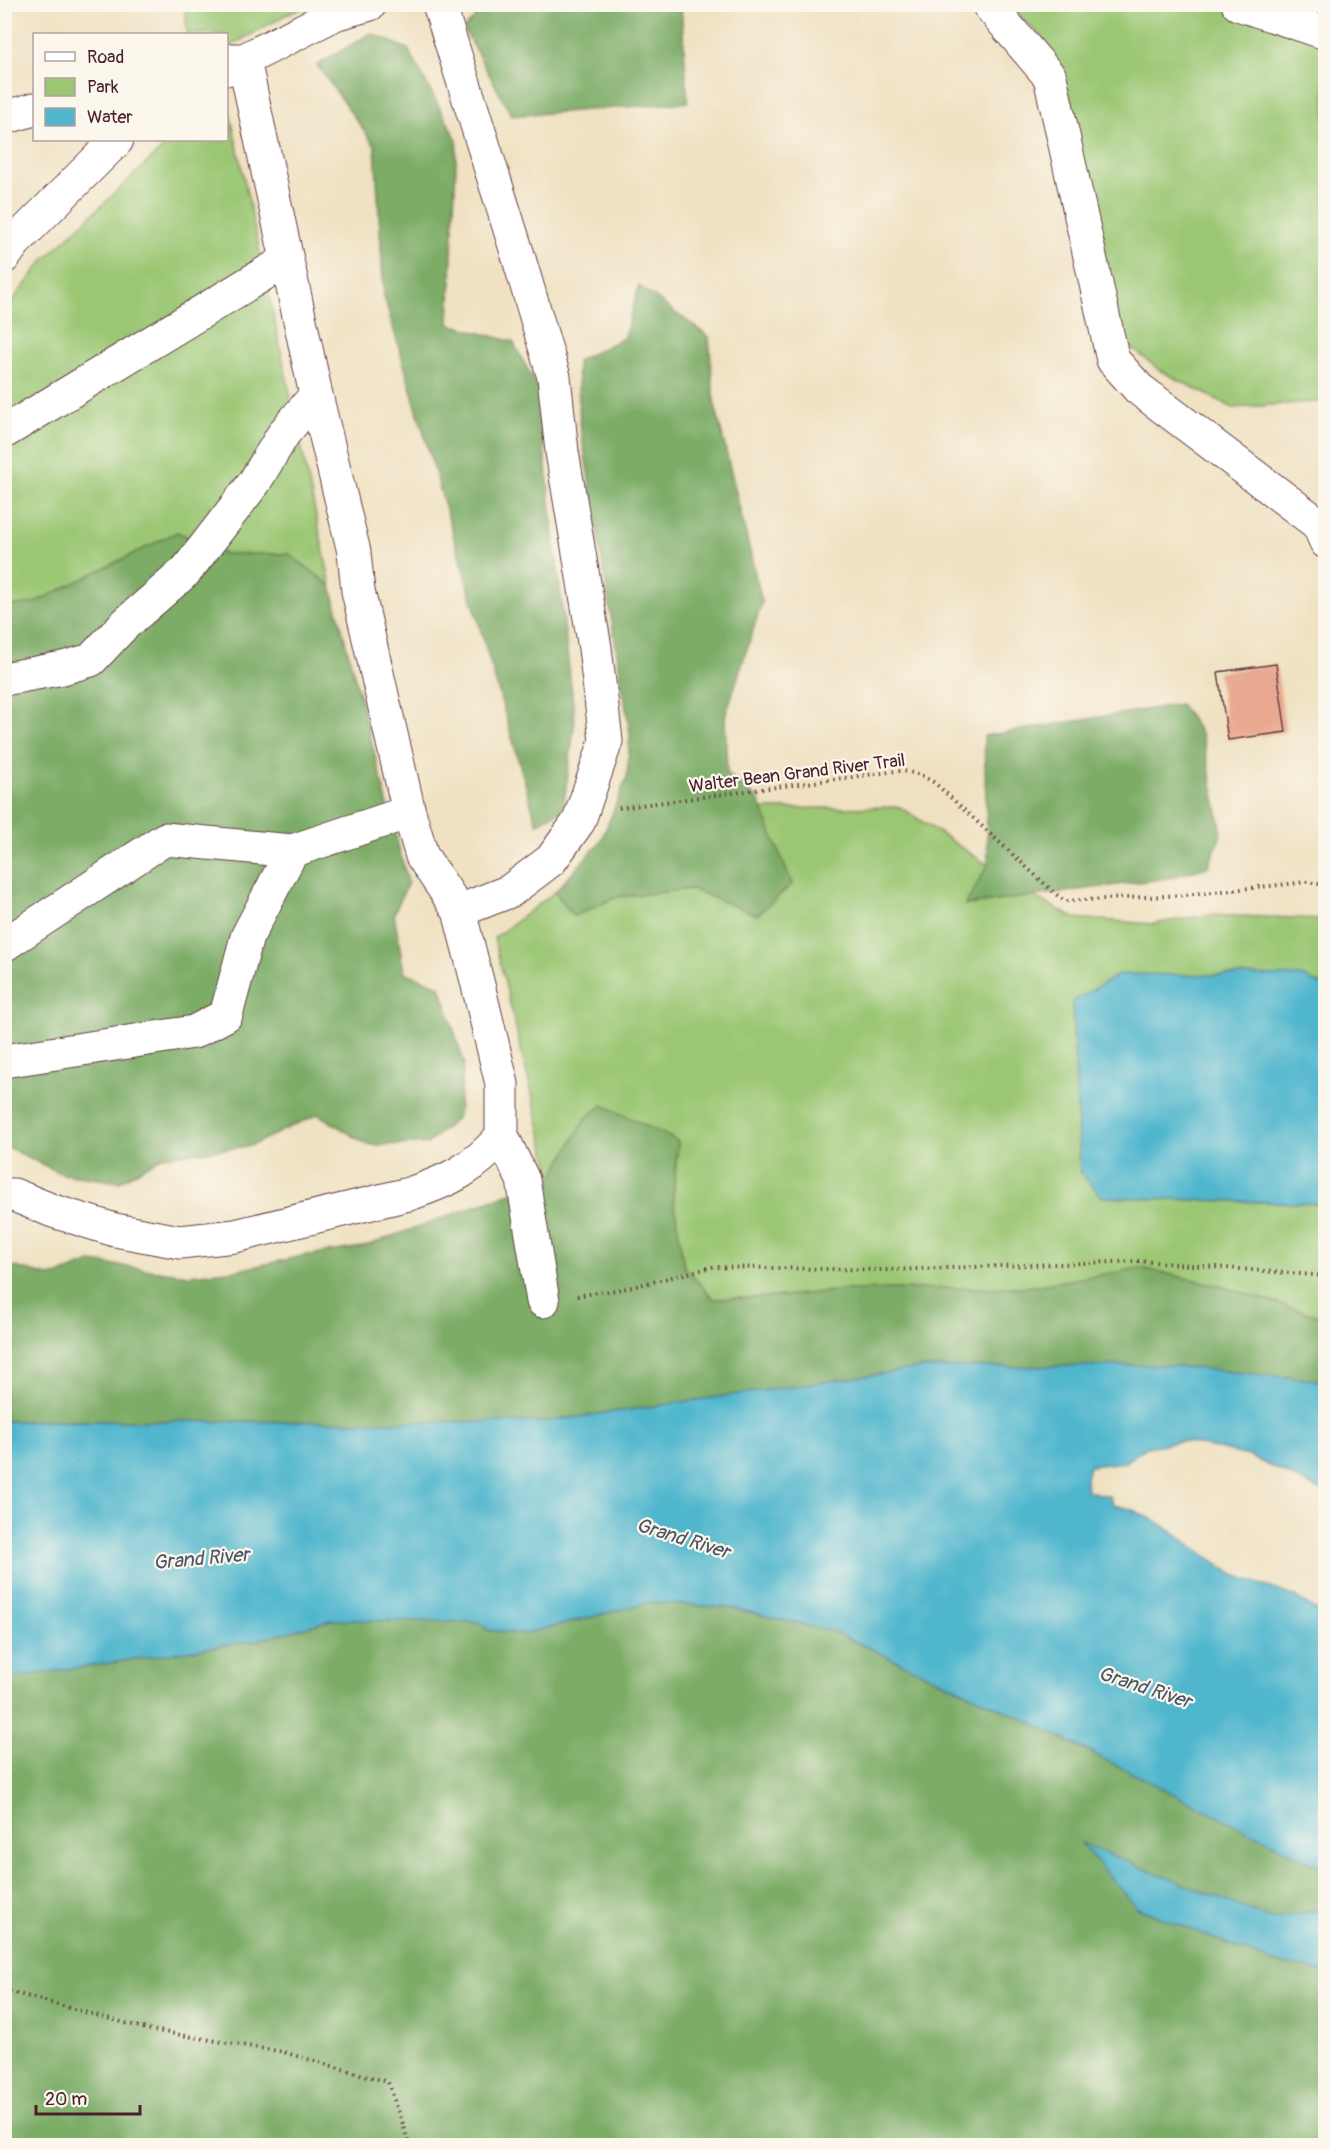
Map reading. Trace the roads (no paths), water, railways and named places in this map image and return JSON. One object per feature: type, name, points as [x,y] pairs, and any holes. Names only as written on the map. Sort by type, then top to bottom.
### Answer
[{"type":"lane","points":[[370,4],[337,13],[232,63],[287,260],[316,396],[354,552],[358,591],[409,812],[422,856],[459,911],[502,1084],[502,1136],[523,1180],[543,1301]]},
{"type":"lane","points":[[439,4],[554,377],[562,452],[595,648],[606,741],[579,821],[551,861],[510,891],[459,911]]},
{"type":"lane","points":[[1238,4],[1326,33]]},
{"type":"lane","points":[[991,5],[1050,77],[1113,360],[1139,388],[1317,524],[1326,542]]},
{"type":"lane","points":[[4,118],[33,109]]},
{"type":"lane","points":[[4,257],[23,234],[116,141]]},
{"type":"lane","points":[[4,432],[287,260]]},
{"type":"lane","points":[[4,679],[63,668],[91,660],[124,625],[186,571],[254,483],[284,433],[316,396]]},
{"type":"lane","points":[[4,945],[165,839],[292,851],[409,812]]},
{"type":"lane","points":[[4,1061],[194,1032],[226,1015],[247,938],[292,851]]},
{"type":"lane","points":[[4,1195],[14,1195],[53,1211],[115,1230],[180,1242],[235,1236],[410,1194],[437,1185],[465,1171],[487,1154],[502,1136]]},
{"type":"water","points":[[1119,974],[1301,976],[1325,986],[1325,1204],[1102,1197],[1080,1172],[1072,1002]]},
{"type":"water","name":"Grand River","points":[[1164,1365],[1325,1381],[1325,1492],[1249,1456],[1182,1441],[1147,1447],[1125,1462],[1089,1466],[1086,1478],[1087,1491],[1109,1496],[1113,1505],[1131,1509],[1158,1522],[1234,1575],[1296,1597],[1325,1615],[1325,1868],[1026,1720],[832,1631],[731,1608],[651,1602],[524,1634],[488,1630],[479,1622],[331,1620],[258,1640],[5,1679],[5,1421],[543,1422],[922,1368]]},
{"type":"water","points":[[1080,1843],[1272,1919],[1319,1910],[1325,1912],[1325,1972],[1273,1962],[1137,1908]]}]
